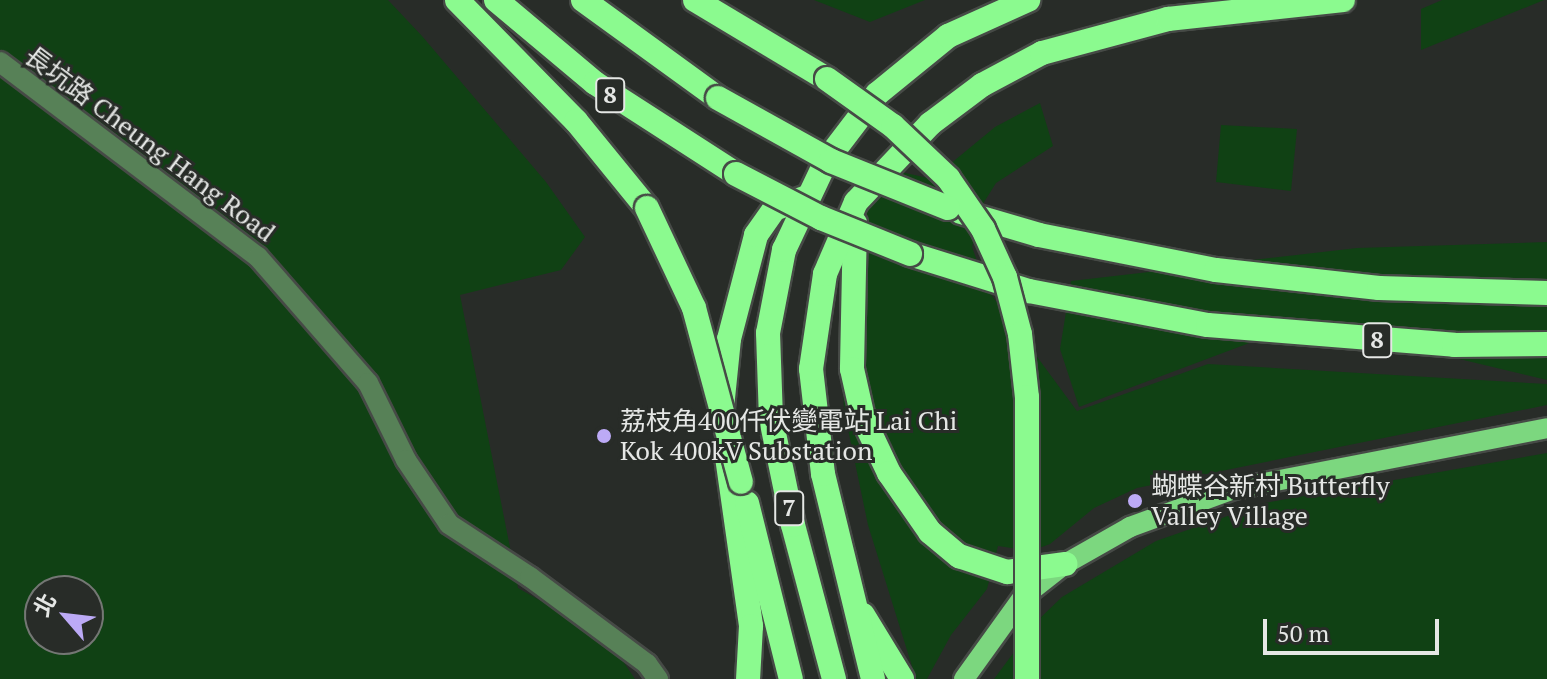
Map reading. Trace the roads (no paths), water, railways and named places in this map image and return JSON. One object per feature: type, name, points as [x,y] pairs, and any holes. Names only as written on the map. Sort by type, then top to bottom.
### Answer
[{"type":"highway","points":[[457,0],[602,150],[647,208],[673,256],[706,345],[791,679]]},
{"type":"highway","name":"8","points":[[496,0],[595,83],[700,153],[793,205],[910,254],[1029,291],[1208,325],[1438,344],[1547,344]]},
{"type":"highway","name":"8","points":[[583,0],[651,54],[774,131],[884,184],[982,219],[1216,270],[1379,288],[1547,293]]},
{"type":"highway","points":[[695,0],[893,126],[948,178],[996,255],[1020,334],[1027,397],[1027,679]]},
{"type":"highway","name":"7","points":[[834,679],[787,503],[769,398],[773,293],[805,198],[850,126],[896,74],[948,36],[1028,0]]},
{"type":"highway","name":"7","points":[[873,679],[820,453],[812,393],[814,327],[825,274],[856,202],[883,169],[939,117],[982,85],[1042,53],[1168,19],[1343,0]]},
{"type":"highway","points":[[748,679],[751,626],[722,411],[727,358],[756,235],[774,209],[805,198]]},
{"type":"highway","points":[[856,202],[850,353],[870,437],[930,532],[959,556],[993,570],[1065,564]]},
{"type":"highway","points":[[854,599],[902,679]]},
{"type":"main road","points":[[964,679],[979,654],[1023,597],[1065,564],[1130,527],[1234,489],[1547,428]]},
{"type":"main road","points":[[970,679],[979,654]]},
{"type":"street","name":"長坑路 Cheung Hang Road","points":[[0,62],[258,257],[368,383],[406,460],[449,524],[530,577],[647,664],[658,679]]},
{"type":"place","name":"荔枝角400仟伏變電站 Lai Chi Kok 400kV Substation","points":[[604,436]]},
{"type":"place","name":"蝴蝶谷新村 Butterfly Valley Village","points":[[1135,501]]}]
